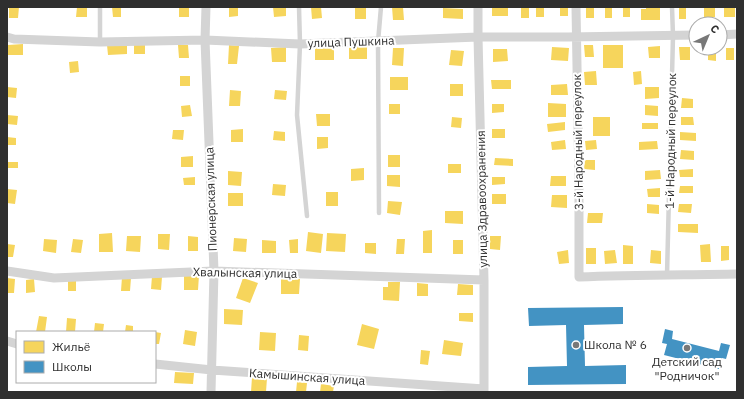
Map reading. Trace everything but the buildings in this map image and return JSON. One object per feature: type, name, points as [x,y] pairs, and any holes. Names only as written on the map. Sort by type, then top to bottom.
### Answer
[{"type":"street","name":"Пионерская улица","points":[[206,7],[205,40],[214,271],[211,392]]},
{"type":"street","name":"улица Здравоохранения","points":[[478,7],[484,280],[484,391]]},
{"type":"street","name":"3-й Народный переулок","points":[[576,7],[579,277],[667,275]]},
{"type":"street","name":"улица Пушкина","points":[[7,37],[14,39],[100,42],[205,40],[300,44],[478,37],[688,36]]},
{"type":"street","name":"Хвалынская улица","points":[[7,271],[54,278],[214,271],[484,280]]},
{"type":"street","points":[[667,275],[737,274]]},
{"type":"street","name":"Камышинская улица","points":[[156,364],[212,370],[484,391]]},
{"type":"lane","points":[[100,7],[100,42]]},
{"type":"lane","points":[[299,7],[300,44],[296,115],[307,216]]},
{"type":"lane","points":[[380,213],[378,42],[381,7]]},
{"type":"lane","name":"1-й Народный переулок","points":[[667,275],[673,36],[672,7]]},
{"type":"place","name":"Школа № 6","points":[[576,345]]},
{"type":"place","name":"Детский сад \"Родничок\"","points":[[687,348]]}]
